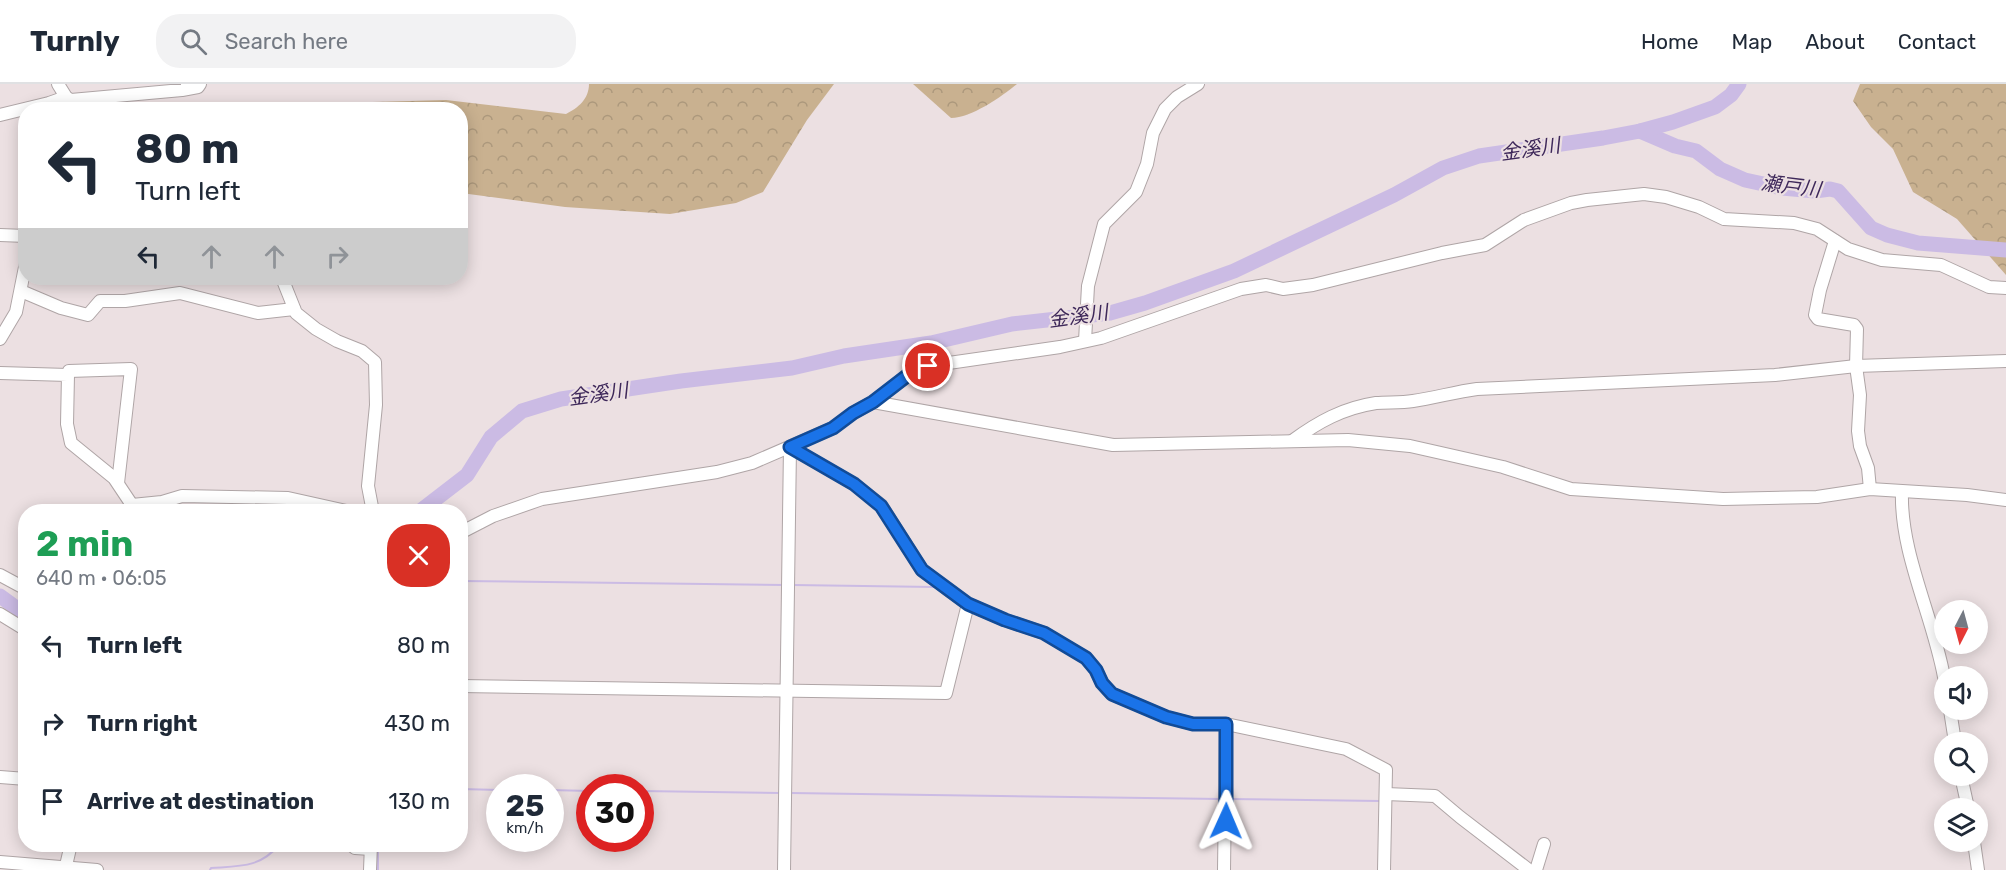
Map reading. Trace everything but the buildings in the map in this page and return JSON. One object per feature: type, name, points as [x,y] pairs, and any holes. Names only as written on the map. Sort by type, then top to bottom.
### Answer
[{"type":"street","points":[[58,84],[75,102]]},
{"type":"street","points":[[92,102],[183,90],[198,87],[200,84]]},
{"type":"street","points":[[1086,338],[1088,286],[1104,224],[1136,192],[1147,164],[1153,133],[1165,109],[1198,84]]},
{"type":"street","points":[[0,115],[18,111]]},
{"type":"street","points":[[468,529],[493,516],[528,503],[717,472],[752,463],[833,428],[873,402],[908,375],[928,366],[1060,347],[1159,319],[1241,289],[1266,285],[1283,289],[1313,285],[1442,253],[1478,247],[1524,220],[1587,200],[1657,195],[1700,207],[1724,219],[1794,223],[1817,230],[1848,249],[1889,262],[1941,265],[1989,287],[2006,288]]},
{"type":"street","points":[[0,235],[18,236]]},
{"type":"street","points":[[1835,241],[1815,315],[1818,319],[1856,327],[1856,366],[1860,395],[1859,438],[1868,468],[1870,489]]},
{"type":"street","points":[[0,339],[14,318],[22,285]]},
{"type":"street","points":[[285,285],[294,309],[316,329],[362,351],[375,362],[376,405],[368,486],[371,504]]},
{"type":"street","points":[[21,291],[61,308],[88,315],[100,301],[124,301],[180,293],[258,313],[294,309]]},
{"type":"street","points":[[1292,441],[1325,418],[1340,412],[1375,404],[1413,401],[1468,390],[1775,375],[1856,366],[2006,361]]},
{"type":"street","points":[[118,483],[131,369],[69,371],[66,424],[71,443],[118,483],[129,504]]},
{"type":"street","points":[[0,373],[68,375]]},
{"type":"street","points":[[873,402],[1113,446],[1292,441],[1366,441],[1410,446],[1503,467],[1571,489],[1723,500],[1816,497],[1870,489],[1944,493],[2006,500]]},
{"type":"street","points":[[784,870],[790,447]]},
{"type":"street","points":[[790,447],[854,484],[881,506],[922,570],[968,604],[1044,633],[1086,658],[1112,694],[1166,717],[1193,724],[1226,724],[1346,749],[1386,770],[1384,870]]},
{"type":"street","points":[[1902,492],[1903,530],[1935,636],[1942,666]]},
{"type":"street","points":[[152,504],[182,496],[288,498],[315,504]]},
{"type":"street","points":[[0,575],[18,585]]},
{"type":"street","points":[[468,686],[946,693],[968,604]]},
{"type":"street","points":[[0,614],[18,625]]},
{"type":"street","points":[[1224,870],[1226,724]]},
{"type":"street","points":[[0,777],[18,778]]},
{"type":"street","points":[[1386,794],[1435,796],[1460,818],[1529,870]]},
{"type":"street","points":[[1536,870],[1544,844]]},
{"type":"street","points":[[65,869],[70,852]]},
{"type":"street","points":[[370,870],[371,852]]},
{"type":"street","points":[[1975,852],[1978,870]]},
{"type":"street","points":[[0,862],[97,870]]},
{"type":"green space","points":[[589,84],[834,84],[807,120],[763,192],[736,203],[670,214],[565,207],[468,194],[468,103],[566,114],[582,102],[589,89]]},
{"type":"green space","points":[[913,84],[1017,84],[976,111],[951,118]]},
{"type":"green space","points":[[1860,84],[2006,84],[2006,275],[1957,219],[1913,192],[1893,149],[1871,127],[1853,101]]},
{"type":"green space","points":[[446,100],[463,102],[372,102]]},
{"type":"waterway","name":"金溪川","points":[[429,504],[467,475],[491,437],[522,411],[561,399],[681,381],[792,368],[844,356],[931,343],[1012,324],[1110,313],[1234,271],[1394,195],[1443,168],[1479,156],[1603,138],[1673,122],[1715,107],[1731,95],[1739,84]]},
{"type":"waterway","name":"瀬戸川","points":[[1640,131],[1675,146],[1696,151],[1720,169],[1745,180],[1782,188],[1838,191],[1871,228],[1887,235],[1918,243],[2006,250]]},
{"type":"waterway","points":[[468,581],[784,585]]},
{"type":"waterway","points":[[793,585],[934,587]]},
{"type":"waterway","name":"金溪川","points":[[0,596],[18,609]]},
{"type":"waterway","points":[[468,789],[486,790]]},
{"type":"waterway","points":[[564,790],[576,791]]},
{"type":"waterway","points":[[654,791],[779,793]]},
{"type":"waterway","points":[[791,793],[1221,799]]},
{"type":"waterway","points":[[1230,799],[1380,801]]},
{"type":"waterway","points":[[210,870],[211,868],[257,862],[272,852]]},
{"type":"waterway","points":[[378,852],[378,870]]},
{"type":"route","points":[[928,366],[908,375],[873,402],[833,428],[790,447],[854,484],[881,506],[922,570],[968,604],[1044,633],[1086,658],[1112,694],[1166,717],[1193,724],[1226,724],[1226,821]]}]
